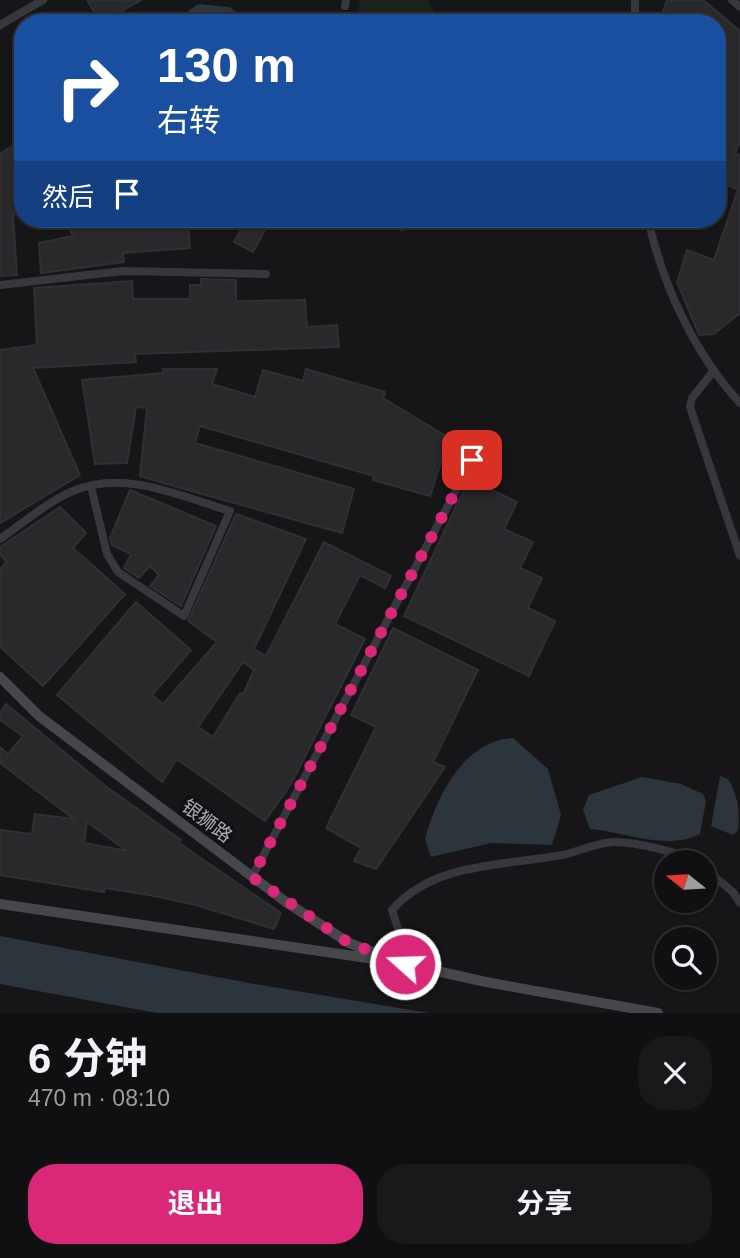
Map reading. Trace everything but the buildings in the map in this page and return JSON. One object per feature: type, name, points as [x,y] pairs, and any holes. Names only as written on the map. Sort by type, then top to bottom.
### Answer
[{"type":"main road","name":"银狮路","points":[[0,677],[39,716],[252,877],[349,943],[405,964],[486,982],[659,1013]]},
{"type":"main road","points":[[0,904],[405,964]]},
{"type":"street","points":[[19,14],[43,0]]},
{"type":"street","points":[[732,0],[740,7]]},
{"type":"street","points":[[650,228],[656,252],[684,320],[712,373],[740,403]]},
{"type":"street","points":[[0,285],[123,271],[266,274]]},
{"type":"street","points":[[712,373],[692,398],[690,407],[740,556]]},
{"type":"street","points":[[252,877],[472,460]]},
{"type":"street","points":[[0,539],[71,491],[91,485],[119,481],[137,483],[230,511],[184,617],[118,572],[107,554],[91,485]]},
{"type":"street","points":[[405,964],[404,947],[392,910],[405,894],[443,874],[558,856],[613,842],[662,850]]},
{"type":"street","points":[[718,880],[733,892],[740,904]]},
{"type":"shaded area","points":[[360,0],[427,0],[436,14],[358,14]]},
{"type":"shaded area","points":[[198,4],[229,7],[240,14],[184,14]]},
{"type":"shaded area","points":[[395,228],[416,228],[415,229],[400,231]]},
{"type":"shaded area","points":[[513,738],[548,769],[561,815],[552,845],[491,843],[431,857],[425,839],[436,806],[455,774],[480,749],[496,741]]},
{"type":"shaded area","points":[[720,776],[728,779],[737,803],[738,830],[733,835],[711,826]]},
{"type":"shaded area","points":[[642,777],[681,784],[703,794],[706,801],[700,834],[687,839],[660,841],[590,829],[583,810],[589,795]]},
{"type":"shaded area","points":[[0,936],[249,983],[429,1013],[157,1013],[0,984]]},
{"type":"route","points":[[405,964],[349,943],[252,877],[472,460]]}]
